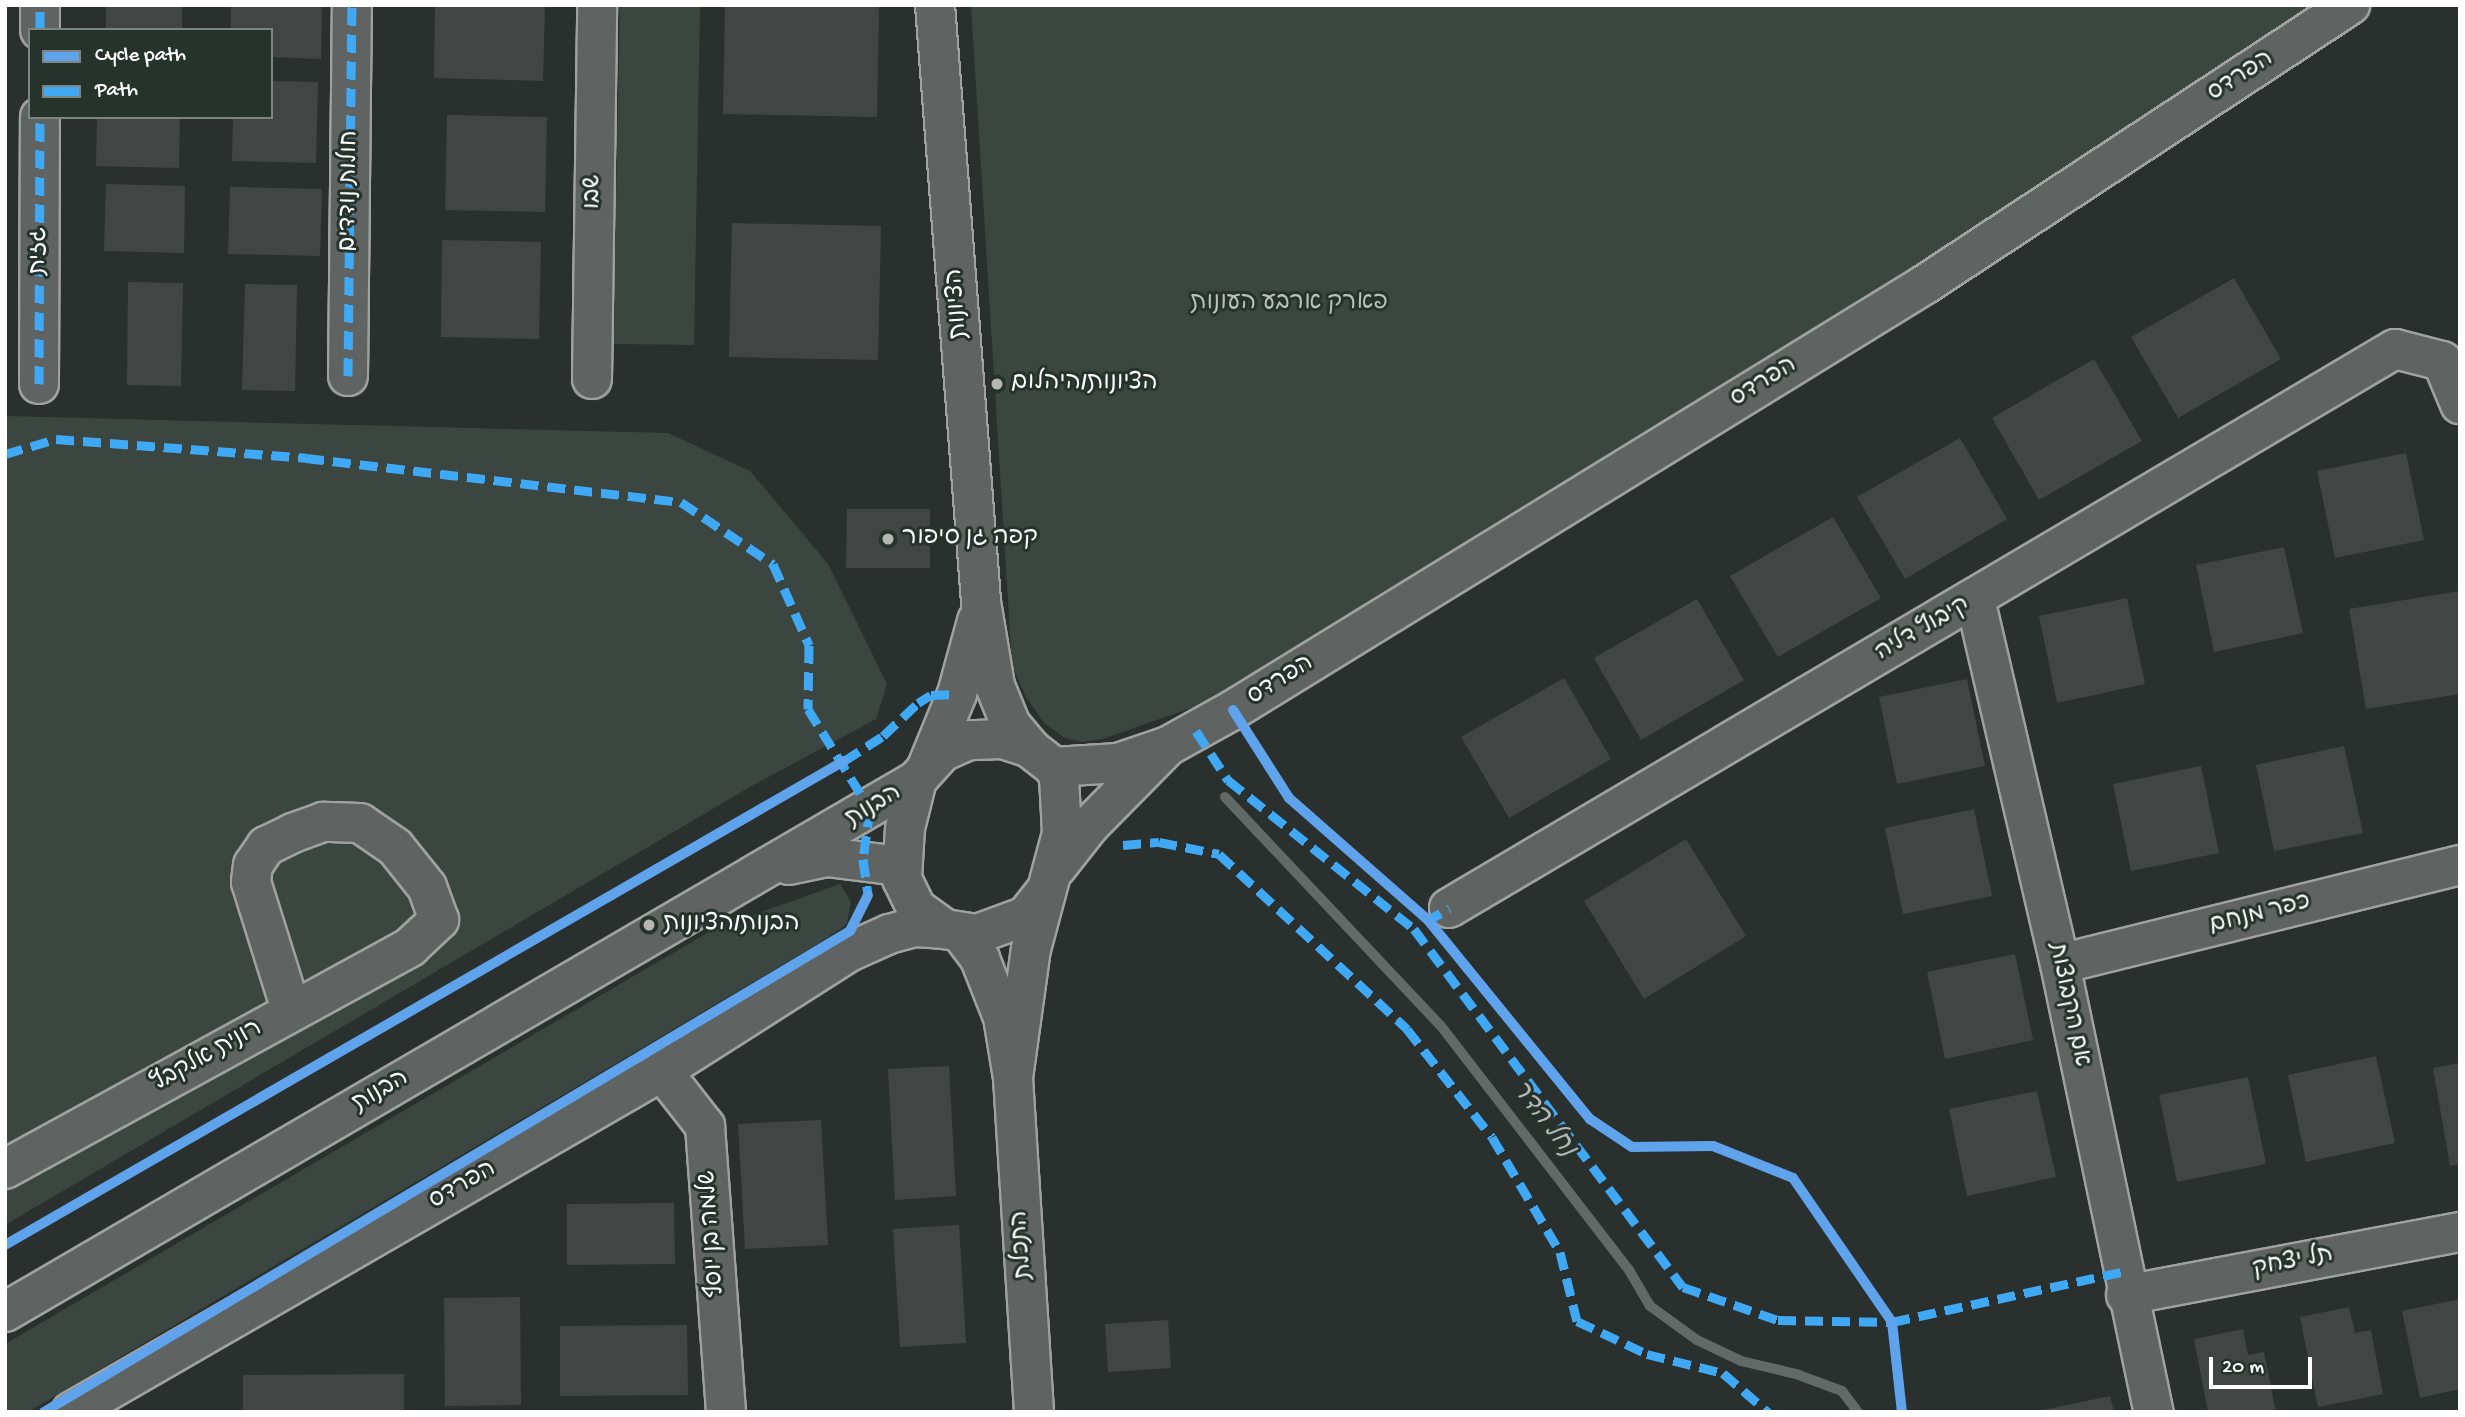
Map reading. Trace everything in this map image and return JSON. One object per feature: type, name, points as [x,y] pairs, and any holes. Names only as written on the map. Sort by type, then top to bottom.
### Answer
[{"type":"street","points":[[40,5],[40,28]]},
{"type":"street","name":"חולות נודדים","points":[[348,376],[352,5]]},
{"type":"street","name":"שבו","points":[[592,379],[597,5]]},
{"type":"street","name":"הציונות","points":[[935,5],[981,602],[995,686],[1011,725],[1042,758]]},
{"type":"street","name":"הפרדס","points":[[1049,881],[1090,825],[1168,746],[1924,285],[2350,5]]},
{"type":"street","name":"גזית","points":[[39,384],[40,119]]},
{"type":"street","name":"קיבוץ דליה","points":[[1449,908],[2395,349],[2442,361],[2460,404]]},
{"type":"street","name":"אם הקבוצות","points":[[1975,599],[2060,964],[2126,1295],[2154,1412]]},
{"type":"street","name":"הציונות","points":[[922,773],[972,651],[981,602]]},
{"type":"street","points":[[1002,738],[1042,758],[1063,814],[1049,881],[1026,916],[1010,925],[977,934],[953,930],[916,908],[901,873],[922,773],[942,752],[969,740],[1002,738]]},
{"type":"street","name":"הפרדס","points":[[1042,758],[1095,768],[1168,746]]},
{"type":"street","name":"הבנות","points":[[5,1312],[757,875],[922,773]]},
{"type":"street","name":"רונית אלקבץ","points":[[5,1169],[410,947],[439,920],[427,887],[395,847],[360,823],[323,822],[266,846],[253,865],[251,882],[291,1010]]},
{"type":"street","name":"הבנות","points":[[757,875],[827,857],[901,873]]},
{"type":"street","name":"כפר מנחם","points":[[2060,964],[2460,865]]},
{"type":"street","name":"הפרדס","points":[[849,952],[884,915],[901,873]]},
{"type":"street","name":"התכלת","points":[[1013,1078],[1031,949],[1049,881]]},
{"type":"street","name":"הפרדס","points":[[71,1412],[662,1070],[849,952],[902,930],[953,930]]},
{"type":"street","name":"התכלת","points":[[953,930],[980,959],[1003,1017],[1013,1078],[1034,1412]]},
{"type":"street","name":"שלמה בן יוסף","points":[[662,1070],[705,1126],[726,1412]]},
{"type":"street","name":"תל יצחק","points":[[2126,1295],[2460,1231]]},
{"type":"green space","points":[[620,5],[700,5],[694,345],[613,344]]},
{"type":"green space","name":"פארק ארבע העונות","points":[[971,5],[2335,5],[1219,698],[1103,739],[1082,742],[1065,738],[1045,724],[1026,697],[1012,665]]},
{"type":"green space","points":[[5,416],[668,433],[750,471],[828,564],[887,684],[876,719],[750,787],[5,1225]]},
{"type":"green space","points":[[840,884],[851,902],[847,924],[824,940],[28,1412],[5,1412],[5,1344],[714,929]]},
{"type":"building","points":[[106,5],[182,5],[182,28],[106,28]]},
{"type":"building","points":[[231,5],[322,5],[321,59],[273,57],[273,28],[231,28]]},
{"type":"building","points":[[435,5],[545,5],[543,81],[434,78]]},
{"type":"building","points":[[725,5],[879,5],[877,117],[723,114]]},
{"type":"building","points":[[273,81],[318,82],[316,163],[232,161],[233,119],[273,119]]},
{"type":"building","points":[[447,115],[547,117],[545,212],[445,210]]},
{"type":"building","points":[[97,119],[180,119],[179,168],[96,166]]},
{"type":"building","points":[[106,184],[185,186],[184,253],[104,251]]},
{"type":"building","points":[[230,187],[322,189],[320,256],[228,254]]},
{"type":"building","points":[[732,223],[881,226],[878,360],[729,357]]},
{"type":"building","points":[[442,240],[541,242],[539,339],[441,337]]},
{"type":"building","points":[[2234,278],[2281,359],[2178,418],[2131,337]]},
{"type":"building","points":[[128,282],[183,283],[181,386],[127,385]]},
{"type":"building","points":[[245,284],[297,285],[295,391],[242,390]]},
{"type":"building","points":[[2094,359],[2142,441],[2039,500],[1992,418]]},
{"type":"building","points":[[1960,438],[2007,519],[1905,579],[1857,497]]},
{"type":"building","points":[[2406,453],[2424,540],[2335,558],[2317,471]]},
{"type":"building","name":"קפה גן סיפור","points":[[847,509],[930,509],[930,568],[846,568]]},
{"type":"building","points":[[1833,517],[1881,598],[1778,657],[1730,576]]},
{"type":"building","points":[[2284,547],[2303,633],[2214,652],[2196,565]]},
{"type":"building","points":[[2460,591],[2460,694],[2366,709],[2349,609]]},
{"type":"building","points":[[2127,598],[2145,684],[2057,703],[2039,616]]},
{"type":"building","points":[[1697,599],[1744,680],[1641,740],[1594,658]]},
{"type":"building","points":[[1564,678],[1611,759],[1509,818],[1461,737]]},
{"type":"building","points":[[1967,679],[1985,766],[1897,784],[1879,697]]},
{"type":"building","points":[[2344,746],[2363,833],[2274,851],[2256,765]]},
{"type":"building","points":[[2201,766],[2219,853],[2131,871],[2113,784]]},
{"type":"building","points":[[1974,809],[1992,896],[1903,914],[1885,828]]},
{"type":"building","points":[[1686,839],[1746,936],[1644,999],[1584,901]]},
{"type":"building","points":[[2015,954],[2033,1040],[1945,1059],[1927,972]]},
{"type":"building","points":[[2376,1056],[2395,1143],[2306,1162],[2288,1075]]},
{"type":"building","points":[[2460,1063],[2460,1164],[2450,1166],[2433,1068]]},
{"type":"building","points":[[949,1066],[956,1196],[895,1200],[888,1069]]},
{"type":"building","points":[[2248,1077],[2266,1164],[2177,1182],[2159,1095]]},
{"type":"building","points":[[2037,1091],[2056,1177],[1967,1196],[1949,1109]]},
{"type":"building","points":[[821,1120],[828,1245],[745,1249],[738,1124]]},
{"type":"building","points":[[674,1203],[675,1264],[567,1265],[567,1204]]},
{"type":"building","points":[[959,1225],[966,1343],[900,1347],[893,1229]]},
{"type":"building","points":[[520,1297],[521,1405],[445,1406],[444,1298]]},
{"type":"building","points":[[2460,1299],[2460,1389],[2420,1398],[2402,1311]]},
{"type":"building","points":[[2349,1307],[2355,1333],[2371,1330],[2383,1394],[2318,1407],[2300,1317]]},
{"type":"building","points":[[1168,1320],[1171,1368],[1108,1372],[1105,1324]]},
{"type":"building","points":[[687,1325],[688,1395],[560,1396],[560,1326]]},
{"type":"building","points":[[2243,1329],[2248,1355],[2264,1352],[2276,1412],[2208,1412],[2194,1339]]},
{"type":"building","points":[[404,1374],[404,1412],[243,1412],[243,1375]]},
{"type":"building","points":[[2110,1396],[2114,1412],[2038,1411]]},
{"type":"waterway","name":"נחל הדר","points":[[1225,797],[1441,1026],[1629,1270],[1650,1306],[1697,1340],[1741,1361],[1796,1374],[1842,1391],[1858,1412]]},
{"type":"marked path","points":[[40,5],[40,28]]},
{"type":"marked path","points":[[348,376],[352,5]]},
{"type":"marked path","points":[[39,384],[40,119]]},
{"type":"marked path","points":[[5,454],[56,439],[306,458],[681,502],[773,564],[809,645],[808,709],[870,809],[863,859],[868,895]]},
{"type":"marked path","points":[[844,761],[883,736],[918,703],[931,695],[957,694]]},
{"type":"marked path","points":[[1196,731],[1228,780],[1414,929],[1683,1287],[1778,1320],[1892,1322],[2122,1272]]},
{"type":"marked path","points":[[1123,845],[1159,842],[1219,854],[1407,1029],[1492,1137],[1560,1252],[1577,1321],[1647,1354],[1723,1373],[1768,1412]]},
{"type":"marked path","points":[[1425,922],[1449,908]]},
{"type":"cycle path","points":[[1233,710],[1289,798],[1428,920],[1590,1119],[1632,1147],[1713,1146],[1793,1178],[1892,1322],[1902,1412]]},
{"type":"cycle path","points":[[5,1245],[844,761]]},
{"type":"cycle path","points":[[44,1412],[850,931],[868,895]]},
{"type":"place","name":"הציונות/היהלום","points":[[997,384]]},
{"type":"place","name":"קפה גן סיפור","points":[[888,539]]},
{"type":"place","name":"הבנות/הציונות","points":[[649,925]]}]
